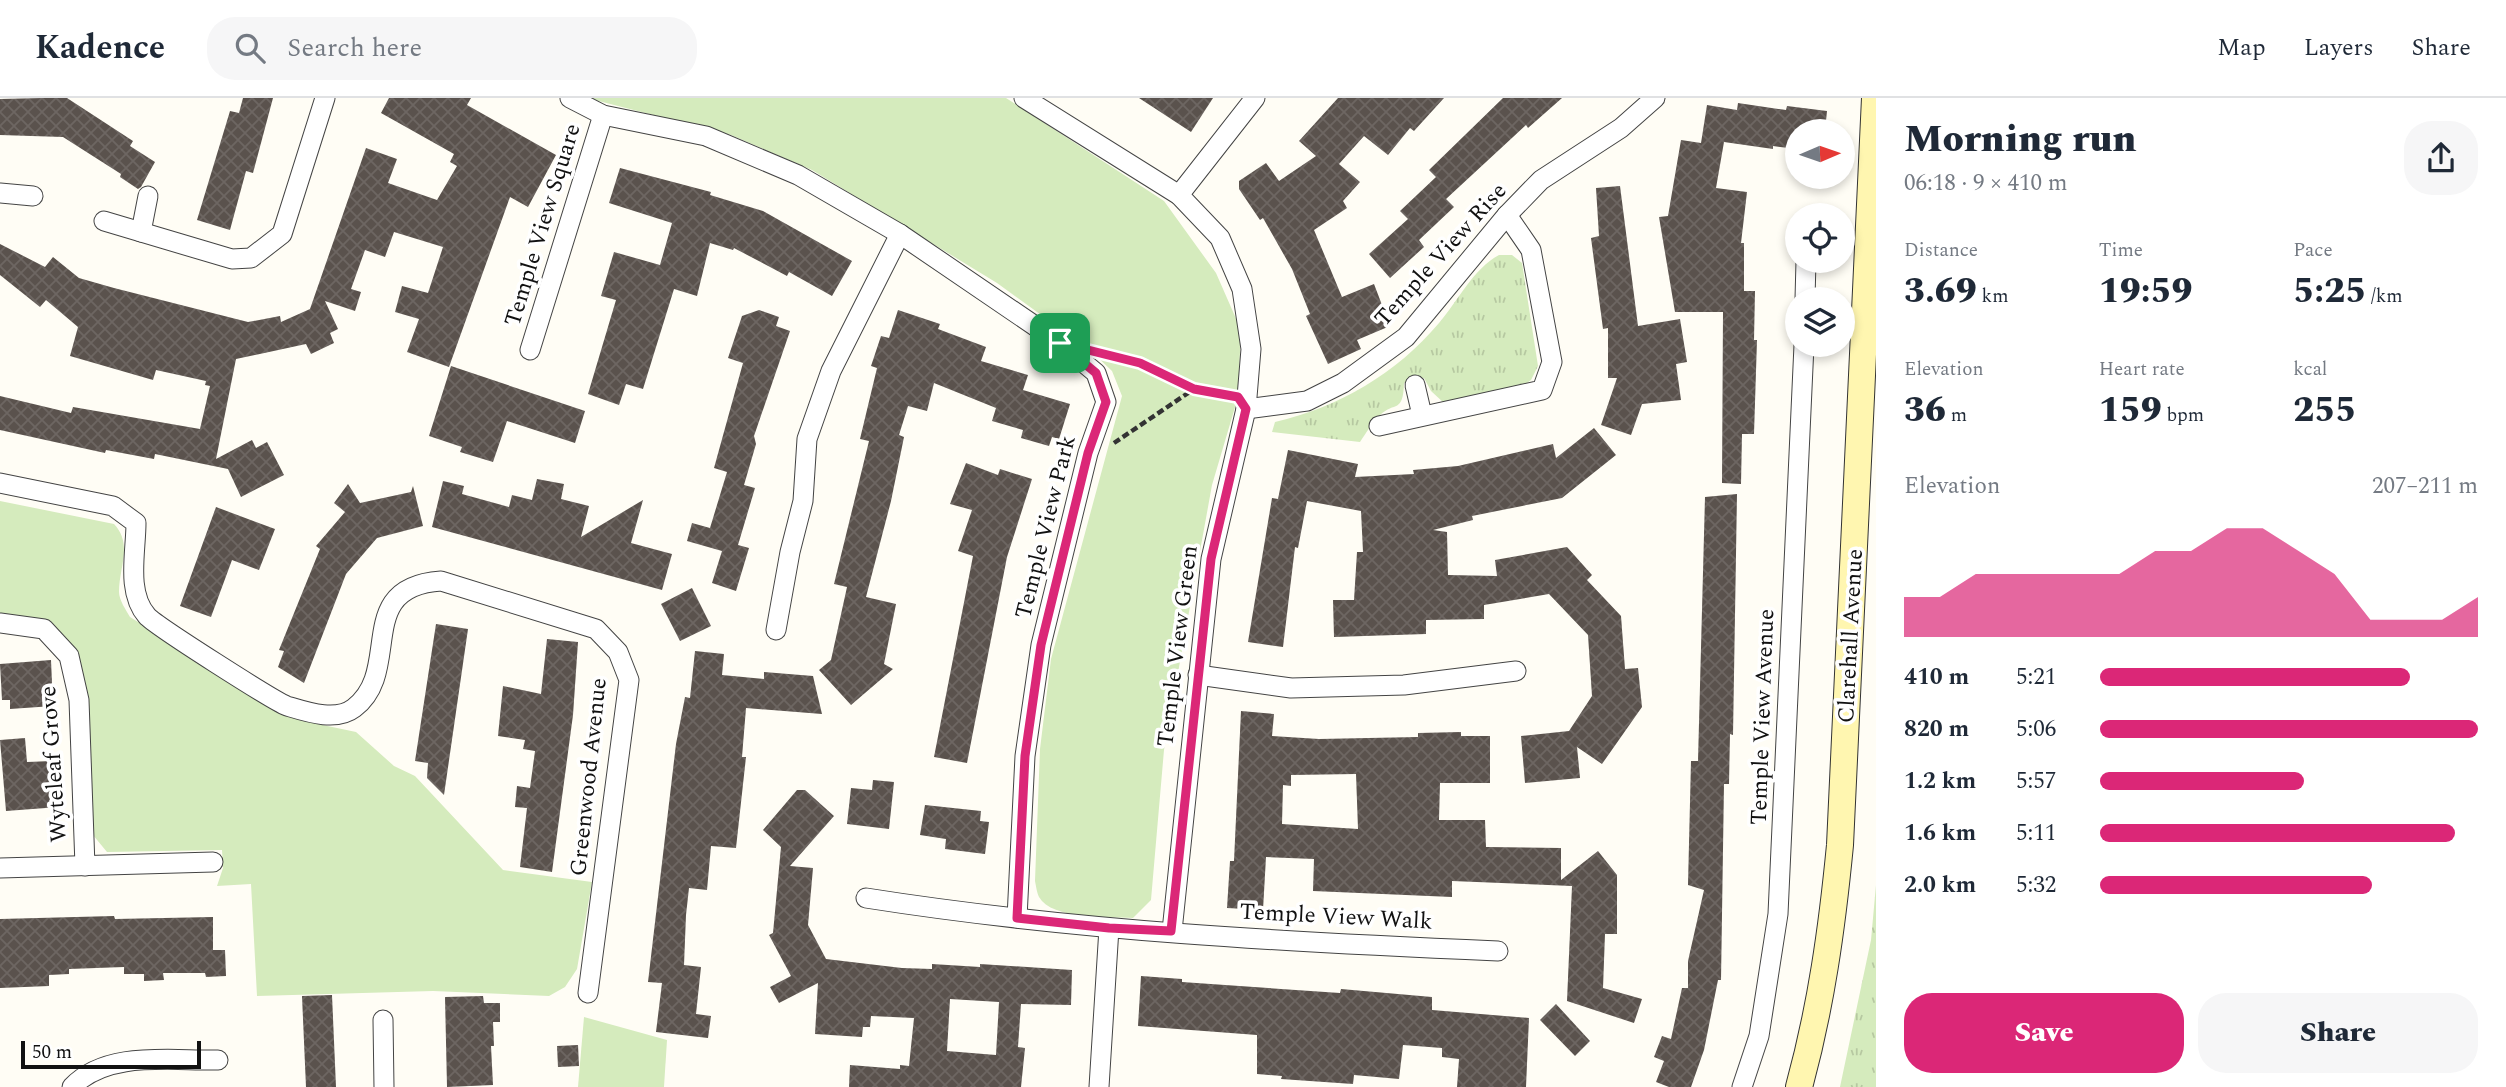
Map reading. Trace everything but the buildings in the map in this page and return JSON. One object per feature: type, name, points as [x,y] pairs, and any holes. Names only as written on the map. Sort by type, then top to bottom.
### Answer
[{"type":"main road","name":"Clarehall Avenue","points":[[1799,1087],[1819,1012],[1831,943],[1840,845],[1875,98]]},
{"type":"street","points":[[104,222],[232,259],[251,258],[282,234],[325,98]]},
{"type":"street","name":"Temple View Park","points":[[570,98],[603,115],[706,136],[798,175],[900,234],[1060,343],[1096,373],[1106,402],[1088,453],[1041,645],[1025,756],[1017,918]]},
{"type":"street","name":"Temple View Green","points":[[1024,98],[1179,195],[1220,238],[1242,289],[1251,349],[1246,409],[1211,559],[1171,931]]},
{"type":"street","points":[[1179,195],[1255,98]]},
{"type":"street","name":"Temple View Rise","points":[[1246,409],[1307,401],[1343,383],[1406,337],[1507,215],[1541,180],[1621,128],[1656,98]]},
{"type":"street","name":"Temple View Square","points":[[530,350],[603,115]]},
{"type":"street","points":[[0,193],[33,196]]},
{"type":"street","points":[[141,232],[148,196]]},
{"type":"street","points":[[1380,426],[1542,390],[1552,362],[1531,250],[1507,215]]},
{"type":"street","points":[[776,630],[790,552],[803,501],[807,439],[831,371],[900,234]]},
{"type":"street","name":"Temple View Avenue","points":[[1742,1087],[1759,1036],[1778,915],[1803,357]]},
{"type":"street","points":[[1415,386],[1422,415]]},
{"type":"street","name":"Greenwood Avenue","points":[[0,483],[113,506],[136,523],[134,592],[148,616],[285,705],[339,716],[353,709],[366,696],[375,676],[389,609],[404,590],[423,582],[441,581],[596,629],[618,652],[629,680],[587,993]]},
{"type":"street","name":"Wyteleaf Grove","points":[[0,622],[44,629],[69,656],[79,700],[85,866]]},
{"type":"street","points":[[1198,675],[1291,688],[1404,685],[1516,671]]},
{"type":"street","name":"Wyteleaf Grove","points":[[0,868],[213,862]]},
{"type":"street","name":"Temple View Walk","points":[[866,898],[1109,928],[1312,943],[1498,951]]},
{"type":"street","points":[[1099,1087],[1109,928]]},
{"type":"street","points":[[383,1020],[384,1087]]},
{"type":"street","points":[[72,1087],[102,1067],[127,1061],[218,1060]]},
{"type":"path","points":[[1103,354],[1140,363],[1194,389],[1238,397],[1246,409]]},
{"type":"path","points":[[1088,453],[1120,440],[1194,389]]},
{"type":"green space","points":[[587,98],[1006,98],[1164,201],[1216,273],[1241,330],[1238,397],[1212,485],[1164,750],[1151,900],[1133,918],[1082,916],[1056,910],[1039,897],[1035,881],[1040,749],[1051,659],[1122,396],[1112,371],[1091,351],[997,283],[812,170],[731,135]]},
{"type":"green space","points":[[1499,255],[1512,255],[1522,263],[1538,366],[1531,380],[1523,386],[1444,403],[1431,391],[1424,378],[1404,383],[1400,403],[1380,415],[1360,442],[1272,432],[1275,422],[1299,416],[1344,398],[1385,373],[1422,341],[1481,268]]},
{"type":"green space","points":[[0,501],[114,524],[120,532],[124,548],[119,595],[130,617],[273,706],[318,724],[356,732],[394,766],[415,776],[503,870],[592,882],[577,969],[565,987],[549,996],[433,991],[257,996],[251,884],[217,886],[223,868],[222,850],[107,852],[74,812],[75,711],[67,659],[38,629],[0,615]]},
{"type":"green space","points":[[1876,885],[1876,1087],[1840,1087],[1871,940]]},
{"type":"green space","points":[[584,1017],[667,1040],[664,1087],[578,1087]]},
{"type":"route","points":[[1060,343],[1140,363],[1194,389],[1238,397],[1246,409],[1211,559],[1171,931],[1109,928],[1017,918],[1025,756],[1041,645],[1088,453],[1106,402],[1096,373],[1060,343]]}]
